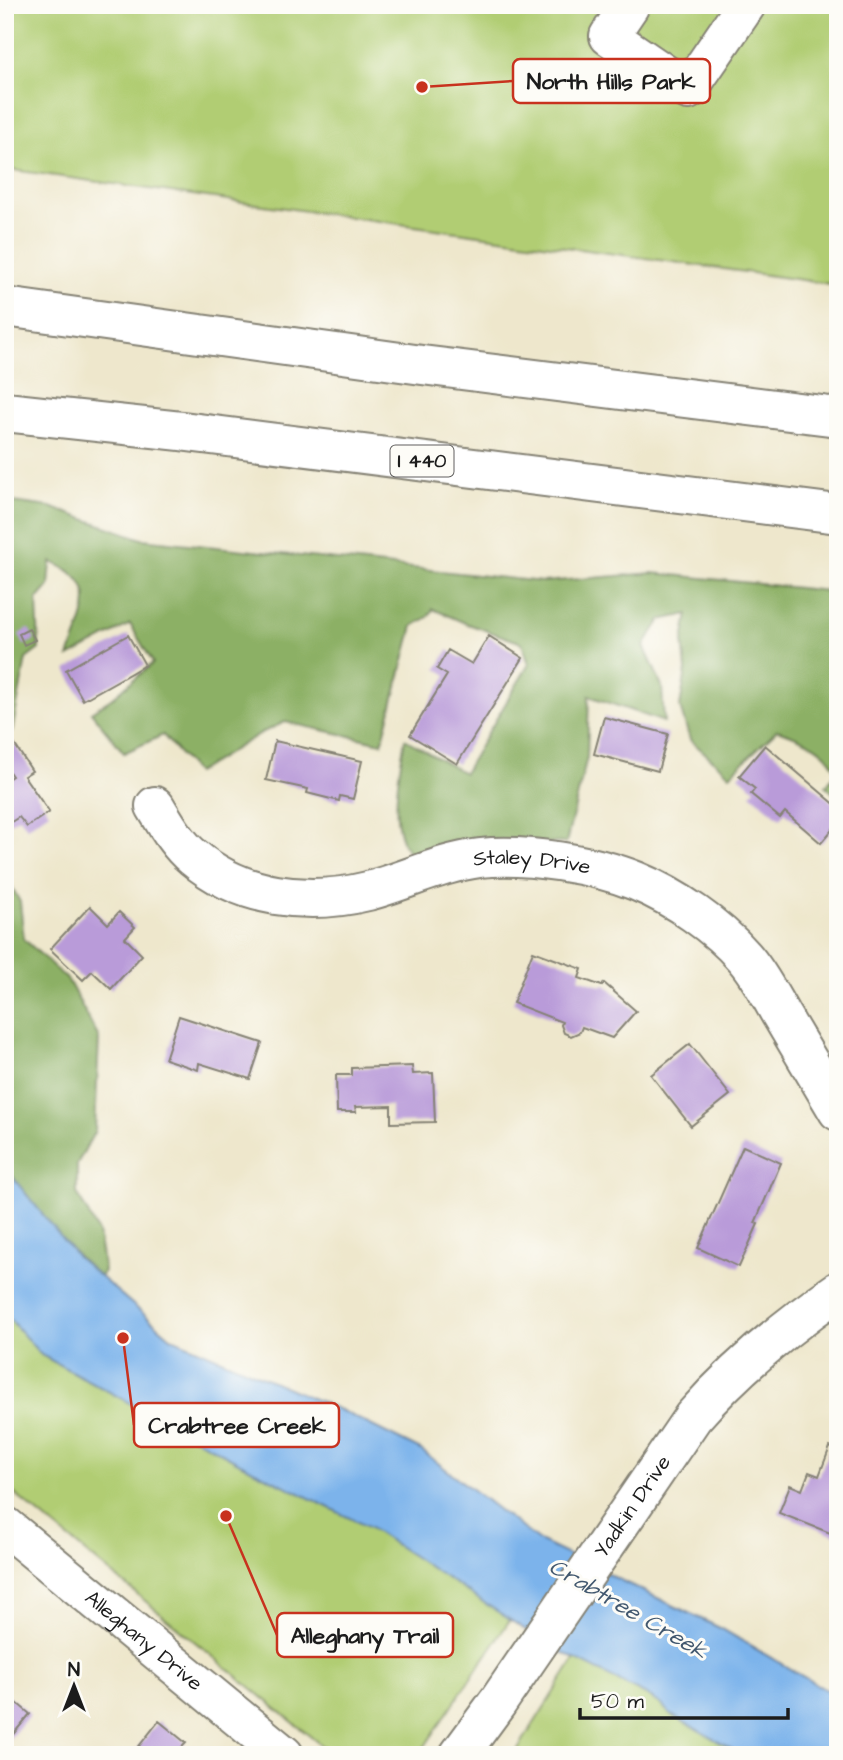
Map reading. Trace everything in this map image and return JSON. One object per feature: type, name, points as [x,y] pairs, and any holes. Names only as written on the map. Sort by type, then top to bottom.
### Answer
[{"type":"main road","points":[[630,5],[608,36],[688,90],[746,5]]},
{"type":"main road","points":[[5,307],[422,365],[838,417]]},
{"type":"main road","name":"I 440","points":[[5,412],[181,430],[838,514]]},
{"type":"main road","name":"Staley Drive","points":[[155,806],[191,856],[218,876],[250,889],[287,897],[328,898],[370,891],[448,864],[482,858],[555,862],[596,869],[636,881],[676,902],[713,929],[744,957],[838,1111]]},
{"type":"main road","name":"Yadkin Drive","points":[[459,1755],[693,1417],[721,1386],[799,1318],[838,1291]]},
{"type":"main road","name":"Alleghany Drive","points":[[5,1526],[284,1755]]},
{"type":"green space","points":[[5,5],[838,5],[838,285],[5,169]]},
{"type":"green space","points":[[5,501],[50,507],[142,539],[543,582],[653,573],[838,592],[838,798],[826,786],[836,772],[827,756],[795,736],[777,730],[730,775],[690,740],[680,707],[686,670],[683,641],[688,614],[661,620],[644,646],[662,686],[664,722],[589,696],[587,757],[566,843],[463,842],[410,854],[403,843],[397,815],[398,783],[405,739],[464,773],[529,664],[522,643],[433,609],[428,617],[413,626],[382,743],[285,722],[261,733],[196,773],[163,735],[124,753],[91,712],[111,699],[153,663],[130,624],[69,657],[84,614],[85,590],[68,570],[51,562],[49,586],[37,600],[39,649],[26,659],[12,732],[5,738]]},
{"type":"green space","points":[[5,874],[20,902],[24,939],[68,980],[99,1038],[95,1131],[77,1164],[77,1193],[98,1232],[104,1271],[100,1277],[48,1224],[5,1163]]},
{"type":"green space","points":[[5,1235],[532,1587],[419,1755],[333,1755],[5,1486]]},
{"type":"green space","points":[[597,1624],[838,1754],[838,1755],[514,1755]]},
{"type":"water","points":[[5,1163],[14,1179],[78,1258],[172,1338],[340,1410],[421,1450],[539,1541],[722,1629],[838,1697],[838,1755],[742,1755],[670,1714],[661,1704],[646,1695],[553,1648],[370,1528],[253,1470],[41,1355],[5,1314]]},
{"type":"building","points":[[29,629],[35,640],[24,645],[19,634]]},
{"type":"building","points":[[128,635],[145,665],[83,700],[66,670]]},
{"type":"building","points":[[489,636],[523,658],[457,764],[410,735],[447,675],[437,669],[448,650],[472,664]]},
{"type":"building","points":[[604,717],[668,734],[658,771],[594,754]]},
{"type":"building","points":[[11,739],[32,771],[24,776],[49,812],[27,827],[19,817],[5,826],[5,781],[12,776],[5,766],[5,742]]},
{"type":"building","points":[[275,741],[362,761],[353,799],[340,796],[339,801],[307,793],[308,789],[266,780]]},
{"type":"building","points":[[765,745],[838,807],[838,823],[821,843],[785,812],[780,818],[751,794],[755,789],[739,776]]},
{"type":"building","points":[[90,906],[108,924],[119,912],[135,927],[125,938],[142,955],[111,989],[92,971],[83,980],[50,949]]},
{"type":"building","points":[[533,951],[582,969],[579,978],[602,986],[604,983],[636,1011],[612,1038],[582,1027],[580,1032],[571,1036],[564,1033],[562,1022],[513,1003]]},
{"type":"building","points":[[179,1016],[262,1043],[250,1079],[199,1063],[198,1070],[165,1059]]},
{"type":"building","points":[[690,1044],[730,1095],[691,1126],[651,1075]]},
{"type":"building","points":[[412,1066],[413,1074],[433,1073],[435,1122],[391,1123],[391,1106],[355,1107],[356,1112],[337,1112],[336,1075],[352,1075],[352,1068]]},
{"type":"building","points":[[743,1146],[781,1163],[739,1267],[698,1248]]},
{"type":"building","points":[[830,1447],[838,1450],[838,1536],[779,1513],[790,1485],[802,1490],[809,1472],[819,1476]]},
{"type":"building","points":[[5,1693],[30,1714],[5,1744]]},
{"type":"building","points":[[159,1721],[186,1743],[180,1749],[187,1755],[132,1755]]},
{"type":"place","name":"North Hills Park","points":[[422,87]]},
{"type":"place","name":"Crabtree Creek","points":[[123,1338]]},
{"type":"place","name":"Alleghany Trail","points":[[226,1516]]}]
